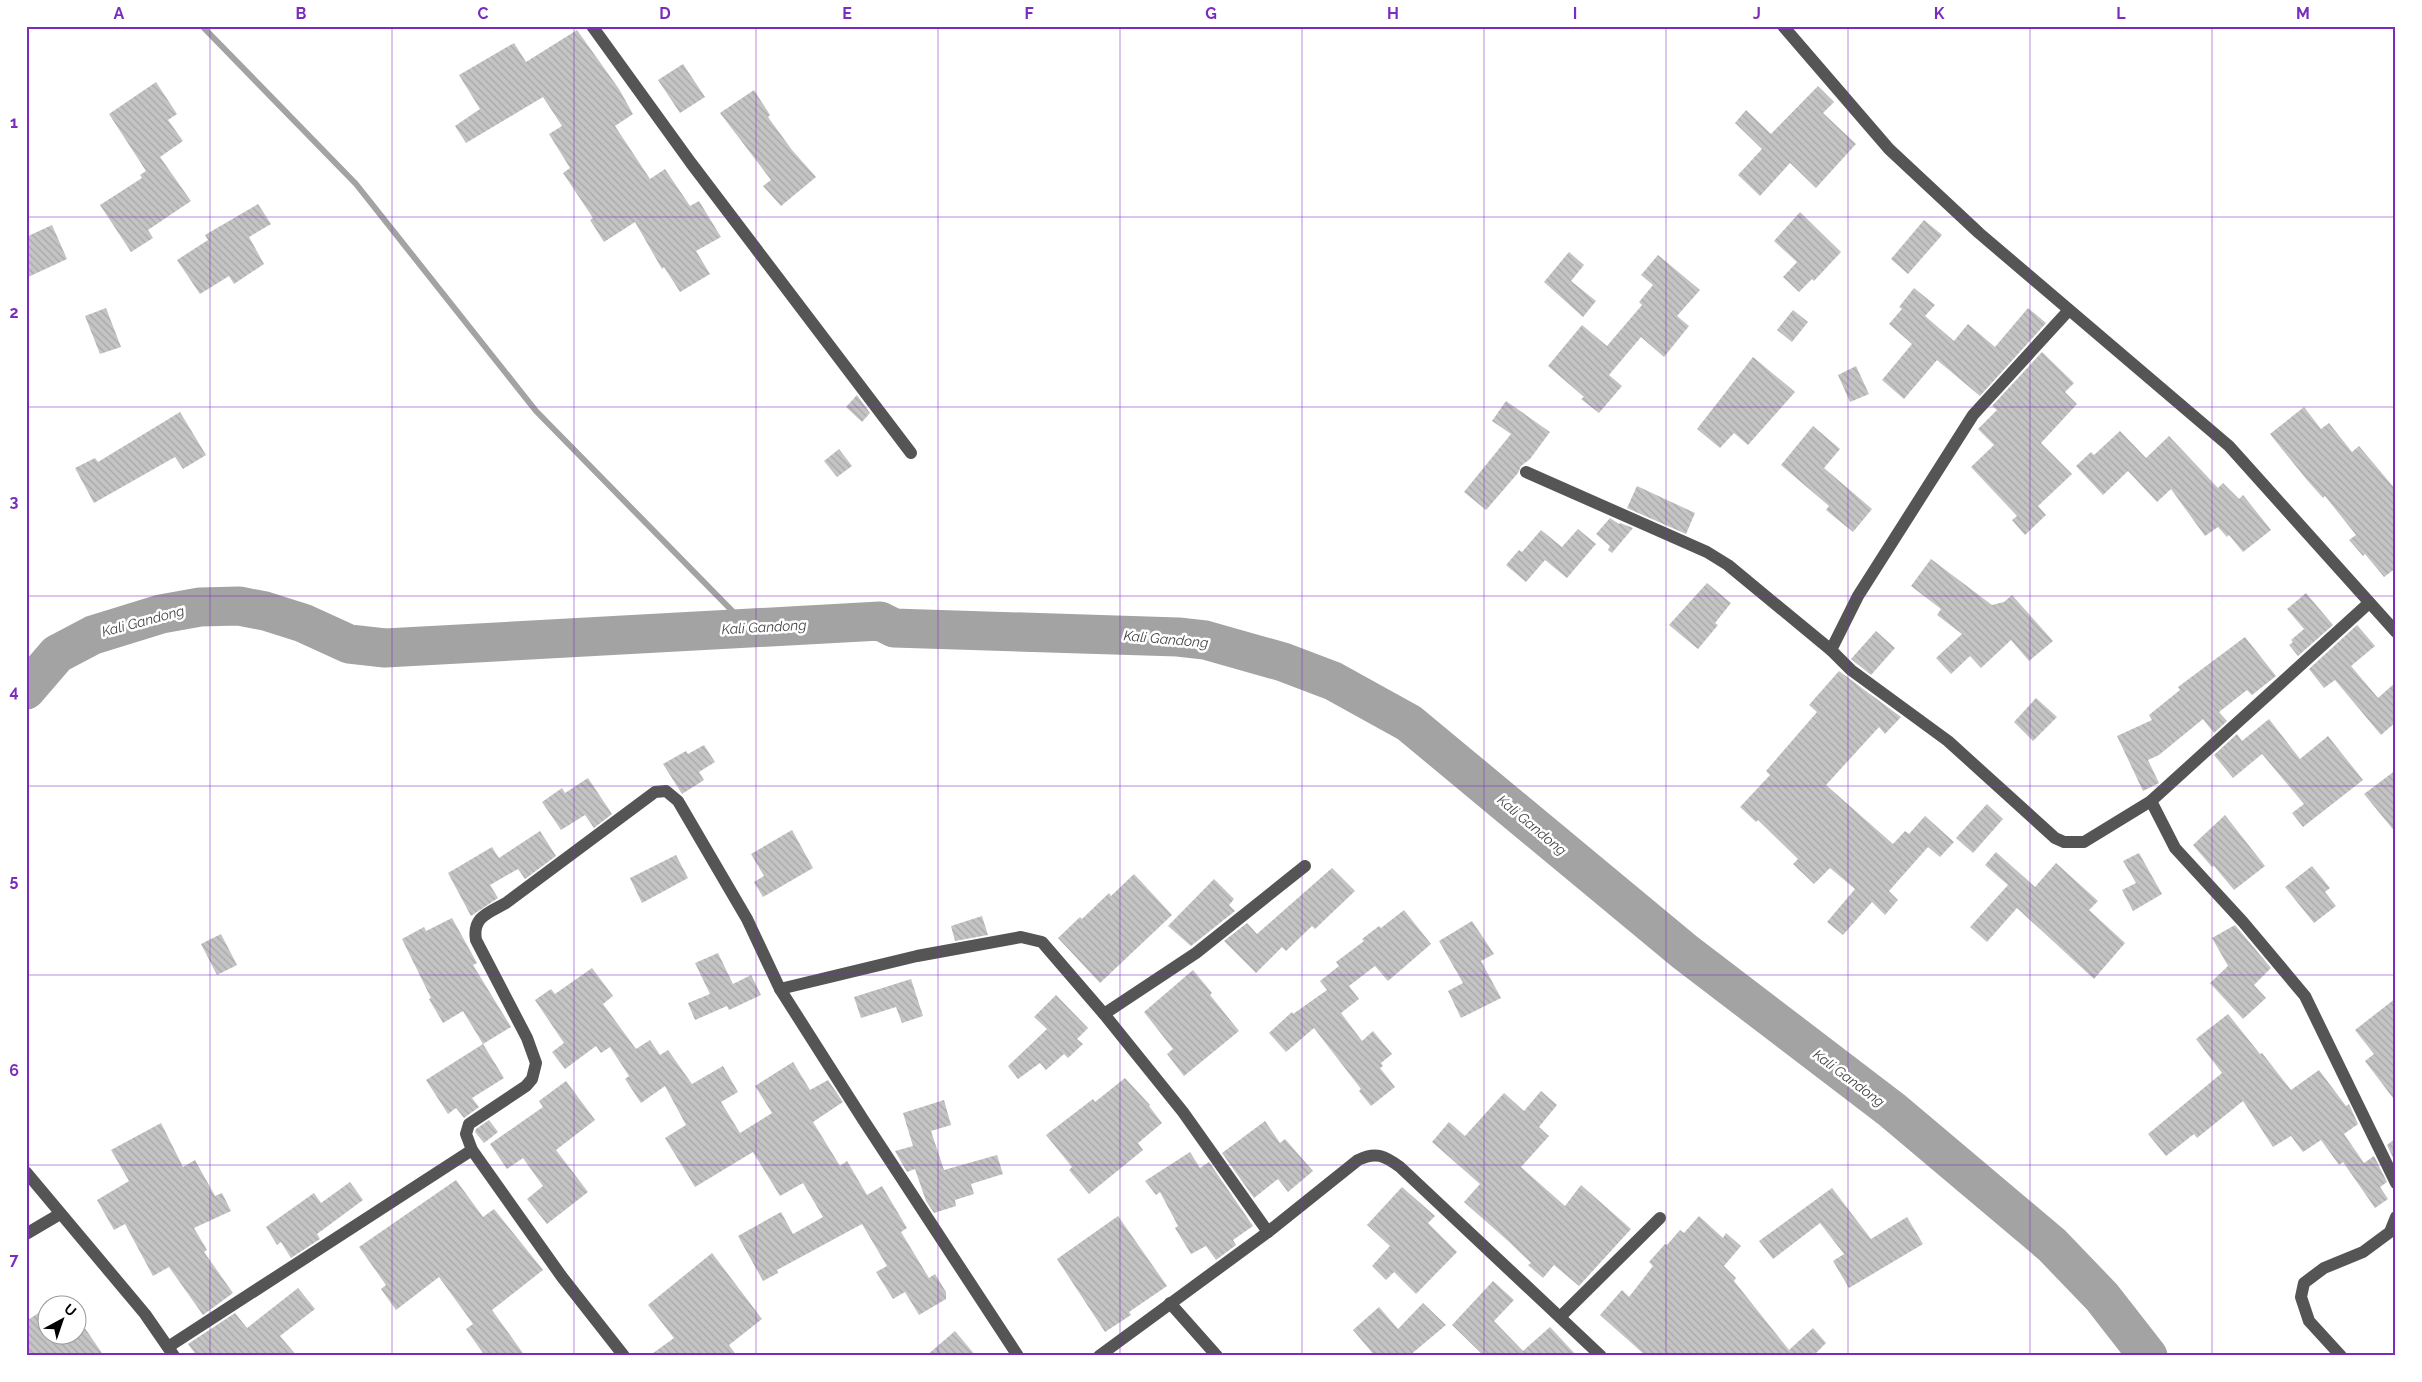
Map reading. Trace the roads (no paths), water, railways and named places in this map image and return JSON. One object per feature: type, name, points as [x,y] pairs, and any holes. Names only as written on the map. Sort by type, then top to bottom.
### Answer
[{"type":"street","points":[[592,26],[690,163],[911,452]]},
{"type":"street","points":[[1783,26],[1889,149],[1979,233],[2106,339],[2229,446],[2396,632]]},
{"type":"street","points":[[1831,650],[1858,596],[1973,415],[2069,310]]},
{"type":"street","points":[[1526,472],[1707,552],[1728,565],[1831,650],[1851,670],[1948,741],[2056,838],[2064,842],[2084,842],[2151,802],[2368,603]]},
{"type":"street","points":[[624,1356],[562,1277],[472,1150],[466,1134],[469,1124],[526,1086],[532,1079],[536,1063],[527,1038],[476,940],[474,931],[476,922],[480,917],[506,903],[655,792],[666,791],[678,801],[746,919],[780,988],[864,1121],[1018,1356]]},
{"type":"street","points":[[2151,802],[2176,848],[2243,922],[2305,996],[2396,1183]]},
{"type":"street","points":[[1104,1014],[1196,953],[1305,866]]},
{"type":"street","points":[[780,988],[917,956],[1021,937],[1042,942],[1104,1014],[1183,1112],[1268,1232]]},
{"type":"street","points":[[26,1172],[145,1314],[171,1351],[472,1150]]},
{"type":"street","points":[[1099,1356],[1268,1232],[1358,1160],[1368,1155],[1383,1155],[1400,1167],[1560,1317],[1593,1353]]},
{"type":"street","points":[[26,1234],[60,1214]]},
{"type":"street","points":[[2341,1356],[2309,1321],[2301,1297],[2304,1283],[2324,1268],[2370,1247],[2390,1232],[2396,1217]]},
{"type":"street","points":[[1560,1317],[1660,1218]]},
{"type":"street","points":[[1170,1303],[1217,1356]]},
{"type":"waterway","points":[[202,26],[356,184],[536,411],[749,628]]},
{"type":"waterway","name":"Kali Gandong","points":[[26,690],[57,654],[93,635],[161,614],[200,607],[239,606],[265,611],[303,623],[349,644],[385,648],[880,621],[894,628],[1178,637],[1205,640],[1283,662],[1333,681],[1409,723],[1685,952],[1892,1110],[2052,1245],[2102,1297],[2148,1356]]}]
